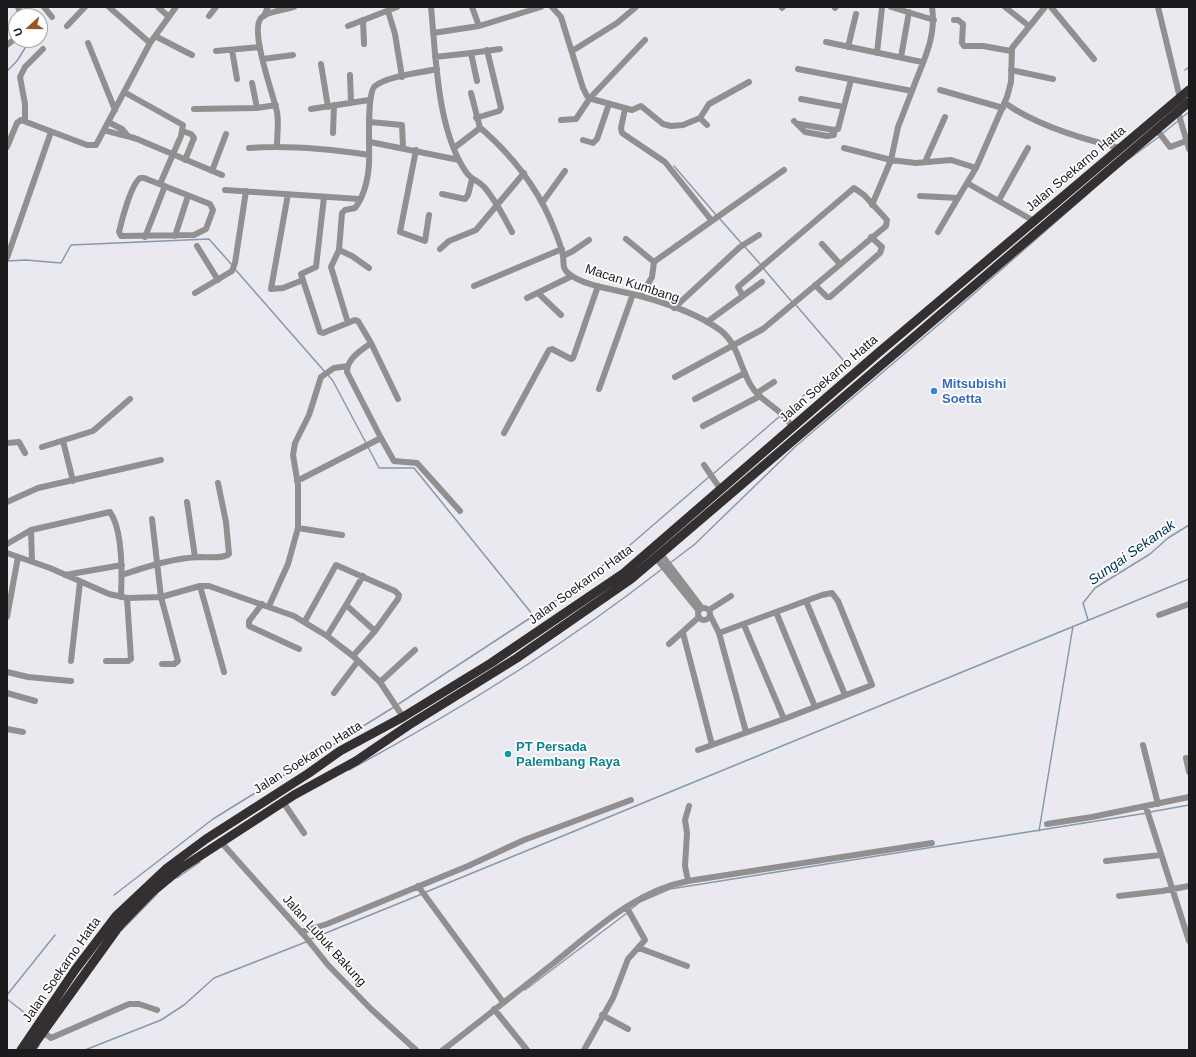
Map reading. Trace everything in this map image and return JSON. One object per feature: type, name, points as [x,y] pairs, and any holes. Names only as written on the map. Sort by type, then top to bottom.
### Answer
[{"type":"highway","name":"Jalan Soekarno Hatta","points":[[21,1050],[75,970],[116,916],[168,868],[206,839],[309,773],[340,750],[491,662],[624,573],[895,338],[1189,90]]},
{"type":"highway","name":"Jalan Soekarno Hatta","points":[[30,1050],[46,1034],[120,925],[151,893],[180,869],[222,844],[283,802],[356,761],[585,613],[661,558],[1160,133],[1180,118],[1189,102]]},
{"type":"highway","points":[[578,605],[585,613]]},
{"type":"street","points":[[44,7],[52,17]]},
{"type":"street","points":[[67,26],[85,7]]},
{"type":"street","points":[[109,7],[150,43]]},
{"type":"street","points":[[158,7],[169,16]]},
{"type":"street","points":[[8,143],[18,122],[25,121],[51,132],[93,146],[98,143],[150,43],[176,7]]},
{"type":"street","points":[[209,16],[216,7]]},
{"type":"street","points":[[268,7],[264,16],[259,22],[260,47],[266,76],[276,105],[278,120],[277,146]]},
{"type":"street","points":[[264,16],[294,7]]},
{"type":"street","points":[[348,26],[396,7]]},
{"type":"street","points":[[431,7],[435,57],[442,106],[454,148],[466,172],[472,179],[484,187],[497,204],[512,232]]},
{"type":"street","points":[[472,7],[479,26]]},
{"type":"street","points":[[433,33],[479,26],[541,7]]},
{"type":"street","points":[[552,7],[561,17],[583,88],[590,98],[625,109],[632,110],[641,106],[668,126],[683,125],[700,118],[709,104],[749,82]]},
{"type":"street","points":[[572,51],[617,23],[636,7]]},
{"type":"street","points":[[877,53],[882,7]]},
{"type":"street","points":[[891,7],[934,20]]},
{"type":"street","points":[[872,205],[891,160],[898,127],[922,62],[928,56],[934,20],[932,7]]},
{"type":"street","points":[[1005,7],[1029,26]]},
{"type":"street","points":[[938,232],[976,168],[1004,105],[1011,82],[1011,51],[1014,44],[1045,7]]},
{"type":"street","points":[[1051,7],[1094,59]]},
{"type":"street","points":[[1158,7],[1180,98]]},
{"type":"street","points":[[388,10],[395,34],[402,77]]},
{"type":"street","points":[[901,57],[908,12]]},
{"type":"street","points":[[848,47],[856,14]]},
{"type":"street","points":[[363,20],[364,44]]},
{"type":"street","points":[[954,20],[958,20],[963,24],[962,43],[964,46],[983,46],[1011,51]]},
{"type":"street","points":[[155,36],[192,55]]},
{"type":"street","points":[[561,120],[576,119],[590,98],[645,40]]},
{"type":"street","points":[[826,42],[922,62]]},
{"type":"street","points":[[88,43],[115,110]]},
{"type":"street","points":[[216,51],[260,47]]},
{"type":"street","points":[[25,121],[25,104],[20,77],[25,67],[43,49]]},
{"type":"street","points":[[435,57],[500,49]]},
{"type":"street","points":[[232,50],[237,79]]},
{"type":"street","points":[[476,118],[499,111],[501,108],[487,50]]},
{"type":"street","points":[[472,53],[477,81]]},
{"type":"street","points":[[263,59],[293,55]]},
{"type":"street","points":[[321,64],[331,106],[333,133]]},
{"type":"street","points":[[348,323],[332,265],[339,250],[342,212],[354,208],[358,202],[366,181],[370,142],[369,100],[371,90],[376,86],[402,77],[437,69]]},
{"type":"street","points":[[798,69],[912,91]]},
{"type":"street","points":[[1011,70],[1053,79]]},
{"type":"street","points":[[350,75],[351,103]]},
{"type":"street","points":[[797,122],[805,132],[827,136],[834,134],[834,130],[841,125],[851,80]]},
{"type":"street","points":[[252,83],[257,108]]},
{"type":"street","points":[[940,90],[1004,105],[1027,117],[1068,132],[1120,148]]},
{"type":"street","points":[[124,92],[181,123],[183,127],[172,154],[145,237]]},
{"type":"street","points":[[454,148],[480,128],[476,118],[471,93]]},
{"type":"street","points":[[801,99],[844,107]]},
{"type":"street","points":[[310,109],[369,100]]},
{"type":"street","points":[[583,140],[593,142],[597,139],[609,104]]},
{"type":"street","points":[[194,109],[257,108],[276,105]]},
{"type":"street","points":[[625,109],[621,128],[622,133],[665,162],[716,219]]},
{"type":"street","points":[[925,162],[945,117]]},
{"type":"street","points":[[700,118],[707,125]]},
{"type":"street","points":[[1180,118],[1189,149]]},
{"type":"street","points":[[108,122],[122,129],[128,136]]},
{"type":"street","points":[[370,122],[402,125],[403,147]]},
{"type":"street","name":"Macan Kumbang","points":[[480,128],[497,142],[524,173],[542,203],[562,249],[565,270],[572,276],[598,286],[641,296],[674,308],[707,322],[720,330],[733,345],[745,374],[758,395],[778,411],[793,427]]},
{"type":"street","points":[[104,130],[119,136],[128,136],[222,175]]},
{"type":"street","points":[[182,131],[191,134],[194,138],[185,160]]},
{"type":"street","points":[[7,257],[51,132]]},
{"type":"street","points":[[1160,133],[1170,147],[1187,138]]},
{"type":"street","points":[[212,171],[226,134]]},
{"type":"street","points":[[370,142],[403,147],[459,160]]},
{"type":"street","points":[[249,148],[277,146],[329,149],[369,155]]},
{"type":"street","points":[[844,148],[891,160],[916,163],[951,160],[976,168]]},
{"type":"street","points":[[999,200],[1028,148]]},
{"type":"street","points":[[416,150],[400,232],[425,241],[429,215]]},
{"type":"street","points":[[641,296],[652,277],[654,262],[784,170]]},
{"type":"street","points":[[542,203],[565,171]]},
{"type":"street","points":[[440,249],[449,241],[474,232],[524,173]]},
{"type":"street","points":[[144,178],[188,196],[210,204],[213,210],[204,231],[194,235],[145,237],[121,236],[119,232],[121,223],[139,179],[144,178]]},
{"type":"street","points":[[442,194],[465,199],[468,195],[472,179]]},
{"type":"street","points":[[967,183],[1034,221]]},
{"type":"street","points":[[675,378],[763,329],[887,224],[884,217],[858,189],[854,188],[738,287],[743,296]]},
{"type":"street","points":[[226,190],[324,197],[358,202]]},
{"type":"street","points":[[195,293],[218,280],[233,268],[246,191]]},
{"type":"street","points":[[288,194],[271,289],[283,288],[303,280]]},
{"type":"street","points":[[175,236],[188,196]]},
{"type":"street","points":[[920,196],[958,198]]},
{"type":"street","points":[[324,197],[316,267],[302,273],[321,332],[358,321],[371,343],[398,399]]},
{"type":"street","points":[[674,308],[742,246],[759,235]]},
{"type":"street","points":[[815,285],[827,297],[830,297],[880,253],[882,247],[871,237]]},
{"type":"street","points":[[626,239],[654,262]]},
{"type":"street","points":[[563,256],[589,240]]},
{"type":"street","points":[[822,244],[840,264]]},
{"type":"street","points":[[197,246],[218,280]]},
{"type":"street","points":[[474,286],[562,249]]},
{"type":"street","points":[[339,250],[352,256],[369,268]]},
{"type":"street","points":[[527,298],[572,276]]},
{"type":"street","points":[[707,322],[762,282]]},
{"type":"street","points":[[504,433],[549,350],[552,349],[573,358],[598,286]]},
{"type":"street","points":[[538,293],[561,315]]},
{"type":"street","points":[[599,389],[633,294]]},
{"type":"street","points":[[371,343],[359,352],[348,366],[348,375],[381,438],[394,461],[416,463],[460,511]]},
{"type":"street","points":[[269,606],[288,564],[298,528],[297,480],[294,449],[309,415],[323,374],[342,365],[348,366]]},
{"type":"street","points":[[695,399],[745,374]]},
{"type":"street","points":[[703,426],[758,395],[774,382]]},
{"type":"street","points":[[42,447],[96,429],[130,399]]},
{"type":"street","points":[[297,480],[381,438]]},
{"type":"street","points":[[63,441],[74,481]]},
{"type":"street","points":[[7,443],[19,442],[25,453]]},
{"type":"street","points":[[7,502],[38,488],[161,460]]},
{"type":"street","points":[[704,466],[721,490]]},
{"type":"street","points":[[122,575],[157,563],[195,557],[223,556],[229,553],[226,522],[218,483]]},
{"type":"street","points":[[187,502],[195,557]]},
{"type":"street","points":[[7,544],[31,530],[110,512],[116,529],[122,565],[131,659],[128,661],[106,662]]},
{"type":"street","points":[[152,519],[161,597],[178,660],[174,664],[162,664]]},
{"type":"street","points":[[298,528],[342,535]]},
{"type":"street","points":[[31,530],[32,561]]},
{"type":"street","points":[[7,553],[32,561],[109,594],[124,597],[161,597],[200,586],[217,588],[231,595],[269,606],[305,621],[327,636],[380,682],[401,714]]},
{"type":"street","points":[[7,617],[18,557]]},
{"type":"street","points":[[661,558],[705,620],[709,613],[731,596]]},
{"type":"street","points":[[65,575],[122,565]]},
{"type":"street","points":[[305,621],[335,565],[339,565],[395,590],[399,596],[398,600],[355,659],[334,693]]},
{"type":"street","points":[[327,636],[363,576]]},
{"type":"street","points":[[71,661],[80,582]]},
{"type":"street","points":[[200,586],[224,672]]},
{"type":"street","points":[[698,750],[872,685],[841,607],[835,595],[832,593],[719,633]]},
{"type":"street","points":[[806,601],[845,696]]},
{"type":"street","points":[[262,604],[249,621],[249,626],[299,649]]},
{"type":"street","points":[[1160,614],[1189,604]]},
{"type":"street","points":[[346,605],[376,631]]},
{"type":"street","points":[[700,612],[709,613]]},
{"type":"street","points":[[670,644],[683,633],[700,612]]},
{"type":"street","points":[[776,612],[815,707]]},
{"type":"street","points":[[709,613],[719,633],[746,732]]},
{"type":"street","points":[[744,624],[784,719]]},
{"type":"street","points":[[683,633],[712,744]]},
{"type":"street","points":[[380,682],[415,650]]},
{"type":"street","points":[[7,672],[28,677],[71,681]]},
{"type":"street","points":[[7,694],[35,701]]},
{"type":"street","points":[[7,729],[23,732]]},
{"type":"street","points":[[1143,745],[1158,804]]},
{"type":"street","points":[[1186,758],[1189,772]]},
{"type":"street","points":[[1047,824],[1092,817],[1147,812],[1158,804],[1189,797]]},
{"type":"street","points":[[303,934],[419,887],[524,840],[631,800]]},
{"type":"street","points":[[283,802],[304,833]]},
{"type":"street","points":[[688,881],[685,866],[687,832],[685,820],[689,806]]},
{"type":"street","points":[[1147,812],[1189,941]]},
{"type":"street","points":[[443,1050],[587,936],[627,909],[646,894],[672,884],[688,881],[932,843]]},
{"type":"street","name":"Jalan Lubuk Bakung","points":[[222,844],[303,934],[314,949],[371,1009],[416,1050]]},
{"type":"street","points":[[1106,861],[1161,855]]},
{"type":"street","points":[[1119,896],[1189,886]]},
{"type":"street","points":[[419,887],[503,1002]]},
{"type":"street","points":[[584,1050],[620,983],[628,959],[645,940],[627,909]]},
{"type":"street","points":[[639,948],[687,966]]},
{"type":"street","points":[[46,1034],[51,1038],[129,1004],[145,1005],[156,1010]]},
{"type":"street","points":[[495,1010],[527,1050]]},
{"type":"street","points":[[602,1015],[628,1028]]},
{"type":"waterway","points":[[7,71],[17,61],[25,48]]},
{"type":"waterway","points":[[1185,70],[1189,67]]},
{"type":"waterway","points":[[1181,118],[1189,112]]},
{"type":"waterway","points":[[1163,133],[1178,121]]},
{"type":"waterway","points":[[1129,159],[1160,136]]},
{"type":"waterway","points":[[674,166],[717,216]]},
{"type":"waterway","points":[[670,563],[695,544],[796,446],[944,320],[1091,191]]},
{"type":"waterway","points":[[720,219],[742,244]]},
{"type":"waterway","points":[[7,261],[26,260],[61,263],[71,245],[209,239],[232,265]]},
{"type":"waterway","points":[[745,247],[761,265]]},
{"type":"waterway","points":[[234,268],[325,372]]},
{"type":"waterway","points":[[763,268],[792,302]]},
{"type":"waterway","points":[[782,414],[844,361],[795,304]]},
{"type":"waterway","points":[[328,375],[333,381],[366,443]]},
{"type":"waterway","points":[[713,474],[780,416]]},
{"type":"waterway","points":[[368,447],[379,468],[414,468],[533,615]]},
{"type":"waterway","points":[[397,705],[547,607],[630,545],[710,476]]},
{"type":"waterway","name":"Sungai Sekanak","points":[[1088,620],[1083,603],[1095,588],[1150,554],[1168,538],[1189,525]]},
{"type":"waterway","points":[[349,770],[390,748],[510,676],[588,624],[662,569]]},
{"type":"waterway","points":[[426,892],[1189,579]]},
{"type":"waterway","points":[[1039,831],[1073,626]]},
{"type":"waterway","points":[[114,895],[213,819],[394,707]]},
{"type":"waterway","points":[[1150,812],[1189,805]]},
{"type":"waterway","points":[[630,910],[640,902],[670,889],[1147,813]]},
{"type":"waterway","points":[[177,878],[200,862]]},
{"type":"waterway","points":[[122,930],[157,894]]},
{"type":"waterway","points":[[311,939],[422,894]]},
{"type":"waterway","points":[[525,990],[627,913]]},
{"type":"waterway","points":[[7,995],[55,935]]},
{"type":"waterway","points":[[85,1050],[161,1020],[184,1005],[214,978],[306,942]]},
{"type":"waterway","points":[[7,999],[30,1017]]},
{"type":"waterway","points":[[36,1050],[39,1045]]},
{"type":"place","name":"Mitsubishi Soetta","points":[[934,391]]},
{"type":"place","name":"PT Persada Palembang Raya","points":[[508,754]]}]
